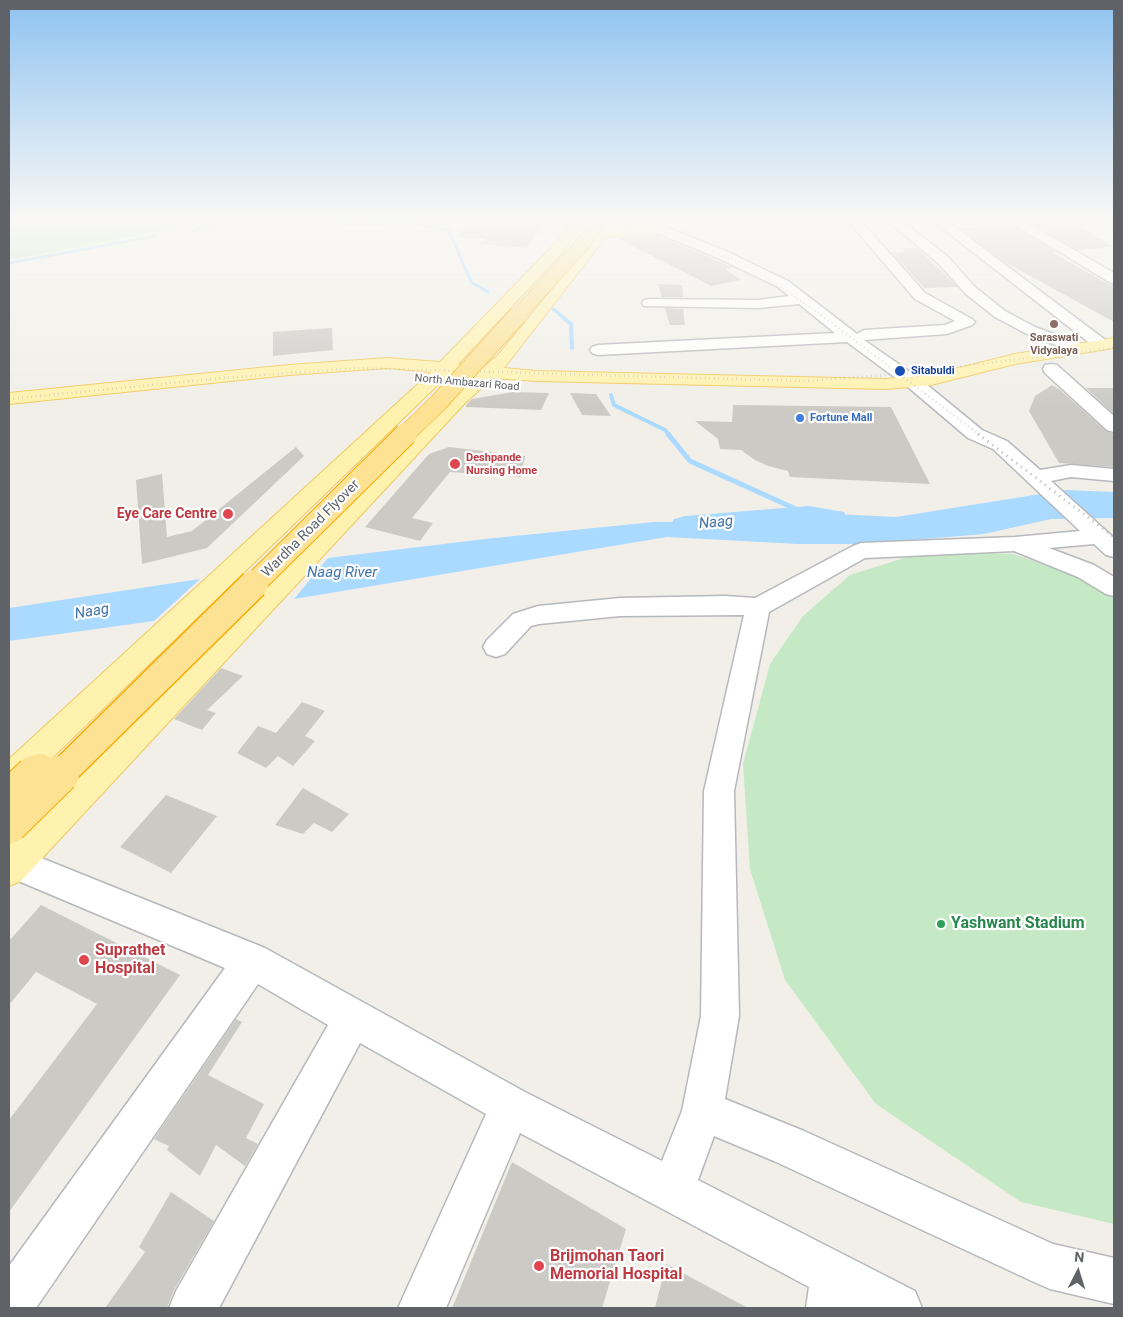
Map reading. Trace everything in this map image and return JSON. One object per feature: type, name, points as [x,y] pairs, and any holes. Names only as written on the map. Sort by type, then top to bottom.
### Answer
[{"type":"highway","name":"Wardha Road Flyover","points":[[9,798],[164,652],[440,386],[536,282]]},
{"type":"highway","name":"Wardha Road Flyover","points":[[9,825],[439,402],[548,282]]},
{"type":"main road","points":[[9,779],[439,374],[474,340],[527,282]]},
{"type":"main road","points":[[10,864],[466,391],[504,359],[552,282]]},
{"type":"main road","points":[[387,364],[474,340]]},
{"type":"main road","points":[[924,385],[1015,358],[1108,344]]},
{"type":"main road","points":[[504,359],[525,375]]},
{"type":"main road","points":[[924,385],[946,390],[1051,369],[1114,359]]},
{"type":"main road","name":"North Ambazari Road","points":[[9,407],[91,394],[289,370],[387,364],[439,374],[466,391],[509,387],[770,397],[887,397],[924,385]]},
{"type":"main road","name":"North Ambazari Road","points":[[9,398],[377,375],[488,371],[525,375],[924,385]]},
{"type":"street","points":[[780,282],[924,385],[975,434],[1000,445],[1102,538]]},
{"type":"street","points":[[794,282],[857,336]]},
{"type":"street","points":[[598,350],[857,336],[947,329],[967,322],[920,296],[908,282]]},
{"type":"street","points":[[963,282],[970,291],[1000,314],[1030,330],[1077,348]]},
{"type":"street","points":[[1023,282],[1108,344]]},
{"type":"street","points":[[649,303],[758,304],[802,299]]},
{"type":"street","points":[[1051,369],[1114,426]]},
{"type":"street","points":[[992,426],[999,432],[1000,445]]},
{"type":"street","points":[[1044,484],[1072,471],[1114,475]]},
{"type":"street","points":[[496,646],[522,620],[538,615],[620,607],[726,605],[758,607],[861,551],[1102,538]]},
{"type":"street","points":[[1015,544],[1086,571],[1114,588]]},
{"type":"street","points":[[672,1190],[703,1111],[720,1016],[719,791],[758,607]]},
{"type":"street","points":[[10,864],[252,961],[510,1106],[672,1190],[832,1291],[898,1308]]},
{"type":"street","points":[[9,1306],[252,961]]},
{"type":"street","points":[[193,1308],[353,1018]]},
{"type":"street","points":[[422,1308],[510,1106]]},
{"type":"street","points":[[703,1111],[789,1146],[1050,1266],[1114,1281]]},
{"type":"green space","name":"Yashwant Stadium","points":[[923,552],[1013,554],[1097,583],[1114,596],[1114,1224],[1021,1202],[876,1104],[785,980],[750,869],[743,764],[770,664],[803,616],[850,575]]},
{"type":"water","name":"Naag River","points":[[1066,490],[1114,492],[1114,518],[1051,519],[984,534],[864,544],[798,544],[667,537],[294,599],[328,558],[485,539],[654,522],[748,522],[815,513],[896,517]]},
{"type":"water","points":[[200,579],[154,621],[9,641],[9,608]]},
{"type":"building","points":[[704,282],[729,282],[711,286]]},
{"type":"building","points":[[919,282],[953,282],[958,287],[924,288]]},
{"type":"building","points":[[1042,282],[1105,282],[1114,285],[1114,322]]},
{"type":"building","points":[[658,284],[682,285],[683,297],[662,297]]},
{"type":"building","points":[[665,308],[683,309],[685,325],[670,325]]},
{"type":"building","points":[[332,328],[333,350],[273,356],[273,332]]},
{"type":"building","points":[[1052,385],[1106,431],[1114,434],[1114,467],[1059,463],[1029,411],[1035,396]]},
{"type":"building","points":[[1086,388],[1114,388],[1114,414]]},
{"type":"building","points":[[513,392],[549,393],[541,410],[466,407],[472,399]]},
{"type":"building","points":[[570,393],[596,394],[611,416],[582,415]]},
{"type":"building","points":[[733,405],[891,407],[930,484],[790,477],[788,471],[768,466],[741,450],[720,449],[718,439],[695,421],[732,422]]},
{"type":"building","points":[[296,447],[304,456],[207,548],[142,564],[136,480],[162,474],[167,537],[192,531]]},
{"type":"building","points":[[449,447],[525,456],[521,477],[450,472],[412,518],[433,523],[420,541],[365,527],[429,454]]},
{"type":"building","points":[[221,668],[243,676],[207,710],[216,713],[202,730],[174,719]]},
{"type":"building","points":[[302,702],[325,711],[305,736],[315,741],[293,766],[278,756],[266,768],[237,753],[258,726],[276,733]]},
{"type":"building","points":[[303,788],[349,814],[332,832],[314,823],[303,834],[275,825]]},
{"type":"building","points":[[166,795],[217,816],[171,873],[120,847]]},
{"type":"building","points":[[41,905],[180,975],[9,1212],[9,1120],[97,1004],[36,972],[9,1005],[9,941]]},
{"type":"building","points":[[236,1019],[242,1022],[208,1075],[264,1104],[246,1138],[258,1144],[245,1166],[216,1145],[200,1176],[167,1150],[169,1146],[154,1139]]},
{"type":"building","points":[[512,1162],[626,1229],[602,1308],[452,1308]]},
{"type":"building","points":[[171,1192],[214,1221],[174,1290],[167,1308],[105,1308],[145,1252],[139,1247]]},
{"type":"building","points":[[666,1264],[748,1308],[655,1308]]},
{"type":"waterway","points":[[472,282],[488,292]]},
{"type":"waterway","points":[[553,309],[562,316]]},
{"type":"waterway","points":[[560,315],[571,324],[572,348]]},
{"type":"waterway","points":[[611,395],[614,405],[665,430],[669,435]]},
{"type":"waterway","points":[[668,434],[690,461],[809,515]]},
{"type":"waterway","name":"Naag","points":[[685,526],[809,515],[833,519]]},
{"type":"railway","points":[[773,282],[823,316]]},
{"type":"railway","points":[[821,315],[899,374]]},
{"type":"railway","points":[[899,374],[1114,348]]},
{"type":"railway","points":[[9,399],[222,378],[358,368],[803,381],[899,374]]},
{"type":"railway","points":[[899,374],[980,435]]},
{"type":"railway","points":[[978,434],[1114,537]]},
{"type":"place","name":"Saraswati Vidyalaya","points":[[1054,324]]},
{"type":"place","name":"Sitabuldi","points":[[900,371]]},
{"type":"place","name":"Fortune Mall","points":[[800,418]]},
{"type":"place","name":"Deshpande Nursing Home","points":[[455,464]]},
{"type":"place","name":"Eye Care Centre","points":[[228,514]]},
{"type":"place","name":"Yashwant Stadium","points":[[941,924]]},
{"type":"place","name":"Suprathet Hospital","points":[[84,960]]},
{"type":"place","name":"Brijmohan Taori Memorial Hospital","points":[[539,1266]]}]
